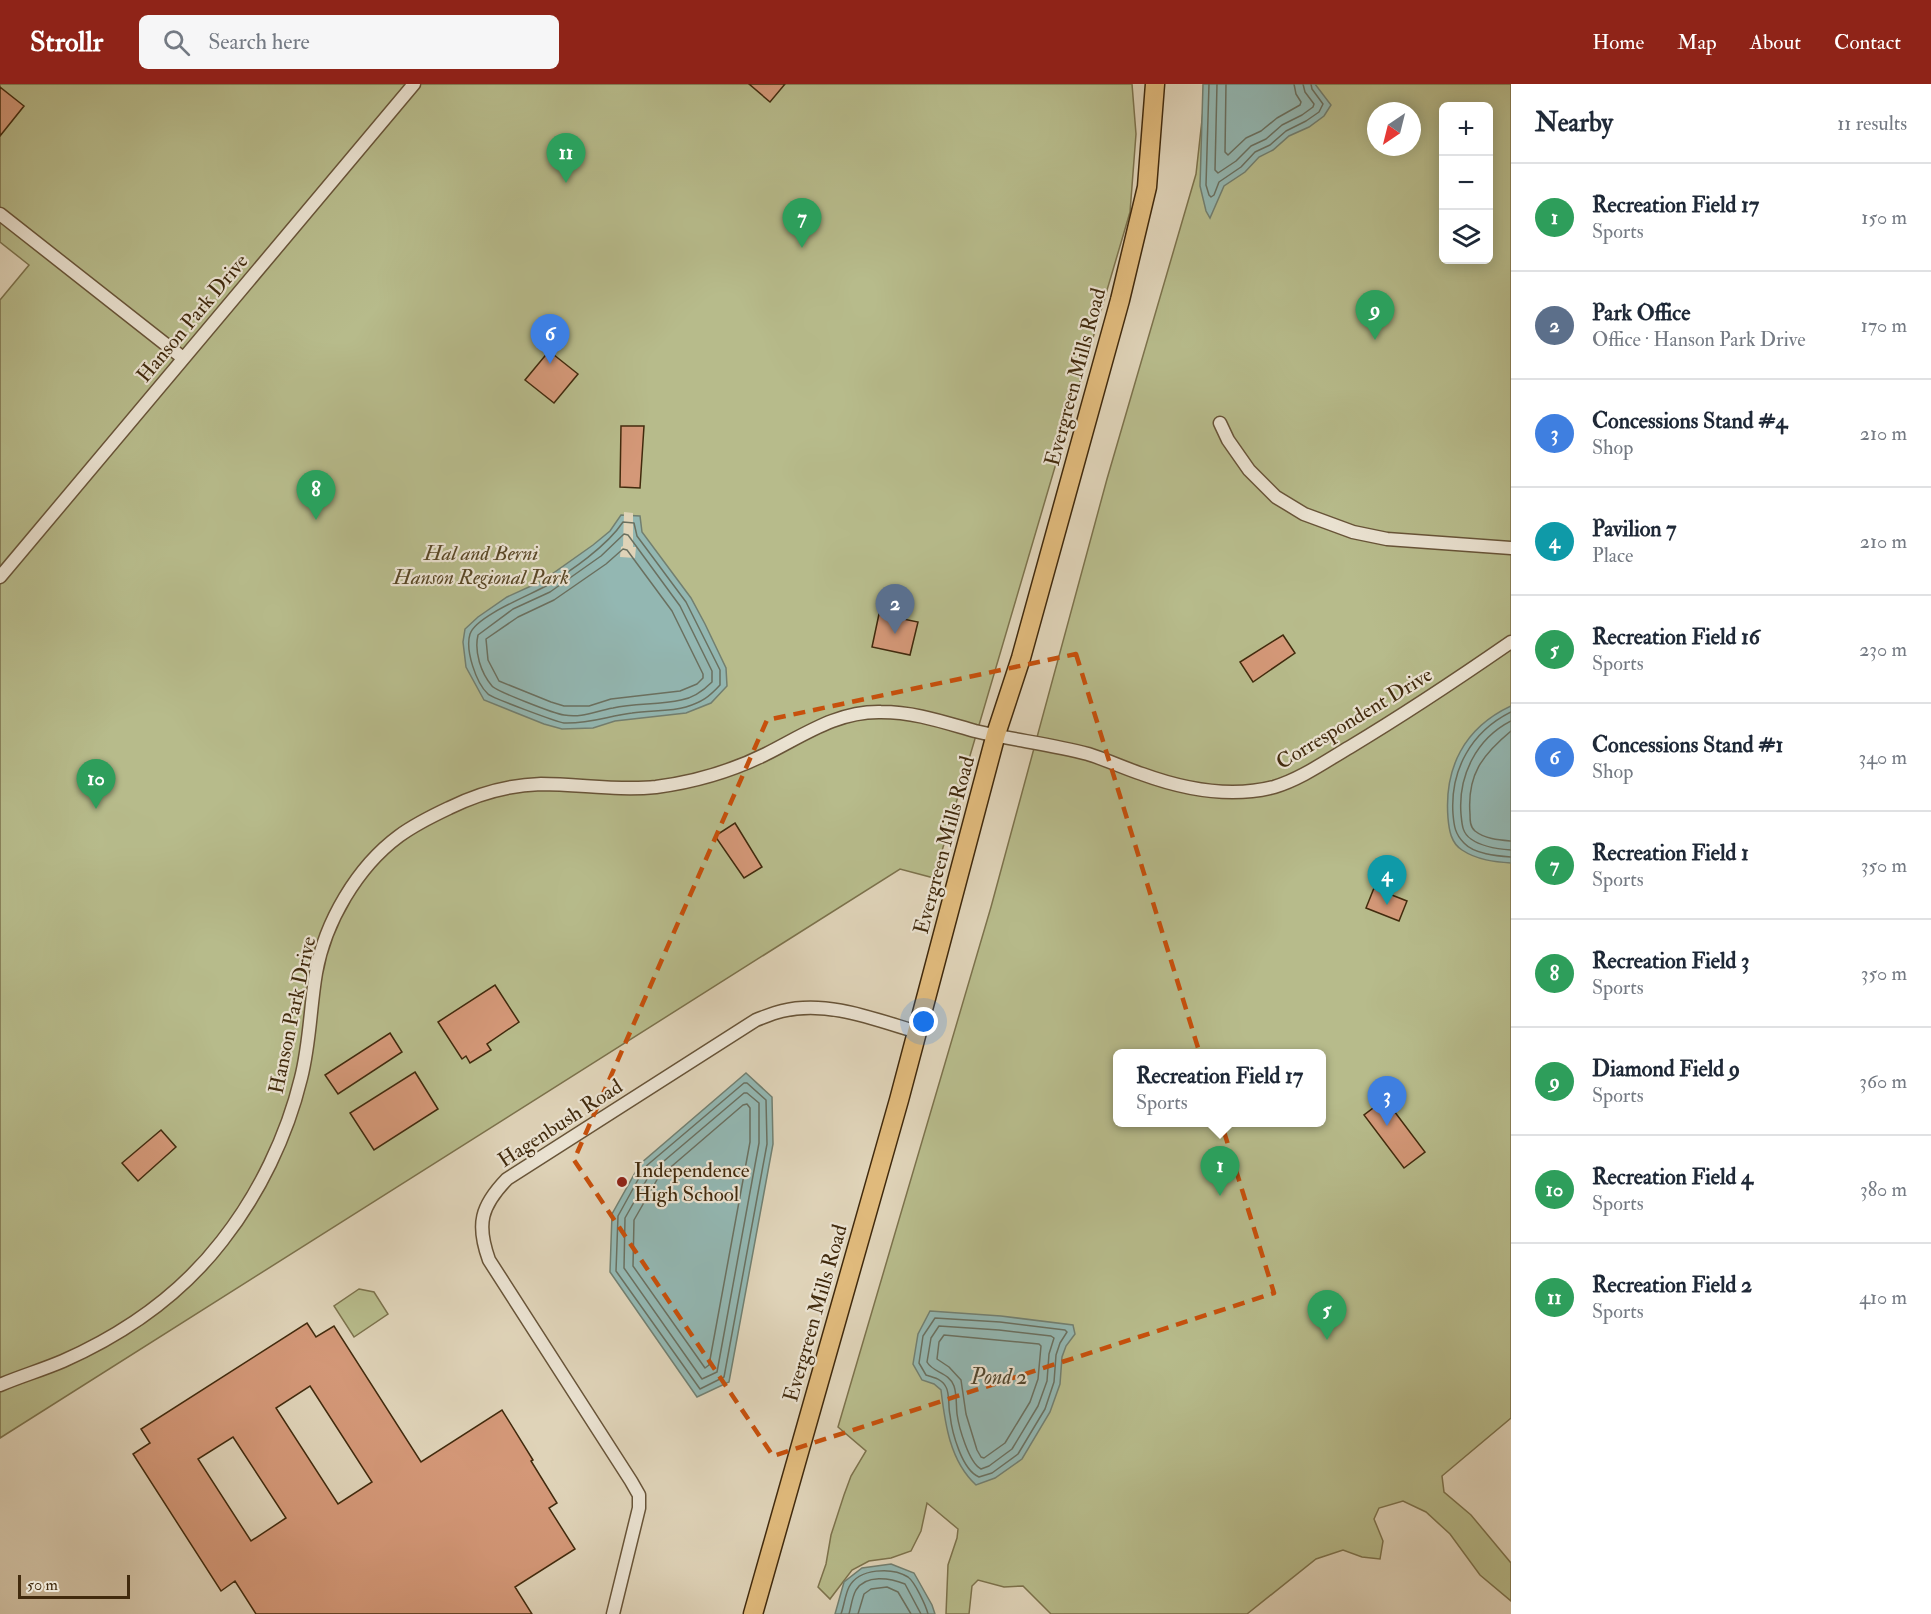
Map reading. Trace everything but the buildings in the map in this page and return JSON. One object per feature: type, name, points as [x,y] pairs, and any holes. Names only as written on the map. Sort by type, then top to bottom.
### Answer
[{"type":"main road","name":"Evergreen Mills Road","points":[[753,1614],[899,1100],[996,734],[1021,658],[1137,234],[1149,177],[1155,84]]},
{"type":"street","name":"Hanson Park Drive","points":[[0,577],[414,84]]},
{"type":"street","points":[[0,214],[183,358]]},
{"type":"street","points":[[1220,423],[1228,440],[1249,470],[1276,497],[1304,514],[1353,532],[1387,539],[1511,548]]},
{"type":"street","name":"Correspondent Drive","points":[[996,734],[1088,754],[1141,774],[1196,789],[1221,792],[1264,789],[1278,786],[1318,766],[1397,718],[1511,642]]},
{"type":"street","name":"Hanson Park Drive","points":[[0,1385],[66,1360],[131,1324],[176,1291],[222,1241],[243,1212],[261,1181],[288,1120],[303,1069],[316,973],[323,944],[344,901],[362,874],[399,837],[448,808],[482,793],[499,789],[546,784],[635,789],[713,776],[768,753],[814,727],[850,715],[875,712],[904,713],[934,718],[977,731],[996,734]]},
{"type":"street","name":"Hagenbush Road","points":[[613,1614],[636,1524],[639,1495],[489,1260],[483,1243],[481,1225],[492,1194],[507,1179],[756,1020],[782,1011],[816,1008],[858,1014],[917,1032]]},
{"type":"highlighted area","points":[[1076,654],[1274,1293],[773,1456],[574,1160],[767,720]]},
{"type":"green space","name":"Hal and Berni Hanson Regional Park","points":[[0,84],[1132,84],[1136,134],[1130,212],[934,878],[900,869],[0,1438],[0,300],[29,265],[0,242]]},
{"type":"green space","points":[[1206,84],[1511,84],[1511,1418],[1442,1476],[1444,1492],[1471,1515],[1511,1563],[1511,1601],[1480,1575],[1450,1534],[1426,1512],[1403,1501],[1379,1508],[1374,1519],[1383,1541],[1380,1559],[1362,1557],[1343,1550],[1316,1559],[1247,1614],[1051,1614],[1023,1586],[1004,1587],[978,1580],[972,1586],[969,1614],[946,1614],[948,1565],[958,1529],[927,1503],[921,1531],[911,1551],[891,1558],[869,1561],[852,1570],[830,1599],[818,1587],[844,1495],[851,1476],[866,1451],[838,1427],[991,907],[1107,479],[1196,174]]},
{"type":"green space","points":[[359,1289],[374,1292],[388,1314],[354,1337],[334,1306]]},
{"type":"water","points":[[1203,84],[1315,84],[1331,105],[1324,116],[1259,157],[1245,172],[1224,186],[1210,218],[1200,186]]},
{"type":"water","points":[[621,515],[640,516],[642,532],[691,598],[726,668],[727,686],[711,703],[686,713],[615,721],[593,728],[562,729],[484,700],[466,667],[463,642],[465,629],[507,597],[542,581],[593,545],[610,531]]},
{"type":"water","points":[[1511,706],[1511,863],[1480,858],[1458,847],[1450,832],[1448,800],[1450,782],[1460,751],[1481,726]]},
{"type":"water","points":[[746,1073],[772,1097],[773,1144],[729,1382],[697,1397],[610,1272],[612,1214],[640,1164]]},
{"type":"water","name":"Pond 2","points":[[930,1311],[1001,1316],[1073,1325],[1075,1334],[1066,1346],[1062,1357],[1060,1384],[1050,1412],[1022,1459],[995,1478],[976,1485],[960,1465],[950,1441],[941,1390],[934,1384],[922,1380],[913,1364],[918,1334]]},
{"type":"water","points":[[891,1564],[914,1573],[935,1614],[835,1614],[844,1582],[862,1568]]},
{"type":"pier","points":[[624,512],[633,513],[635,558],[620,557],[623,546]]},
{"type":"place","name":"Recreation Field 2","points":[[566,183]]},
{"type":"place","name":"Recreation Field 1","points":[[802,248]]},
{"type":"place","name":"Diamond Field 9","points":[[1375,340]]},
{"type":"place","name":"Concessions Stand #1","points":[[550,364]]},
{"type":"place","name":"Recreation Field 3","points":[[316,520]]},
{"type":"place","name":"Park Office","points":[[895,634]]},
{"type":"place","name":"Recreation Field 4","points":[[96,809]]},
{"type":"place","name":"Pavilion 7","points":[[1387,905]]},
{"type":"place","name":"Concessions Stand #4","points":[[1387,1126]]},
{"type":"place","name":"Independence High School","points":[[622,1182]]},
{"type":"place","name":"Recreation Field 17","points":[[1220,1196]]},
{"type":"place","name":"Recreation Field 16","points":[[1327,1340]]}]
